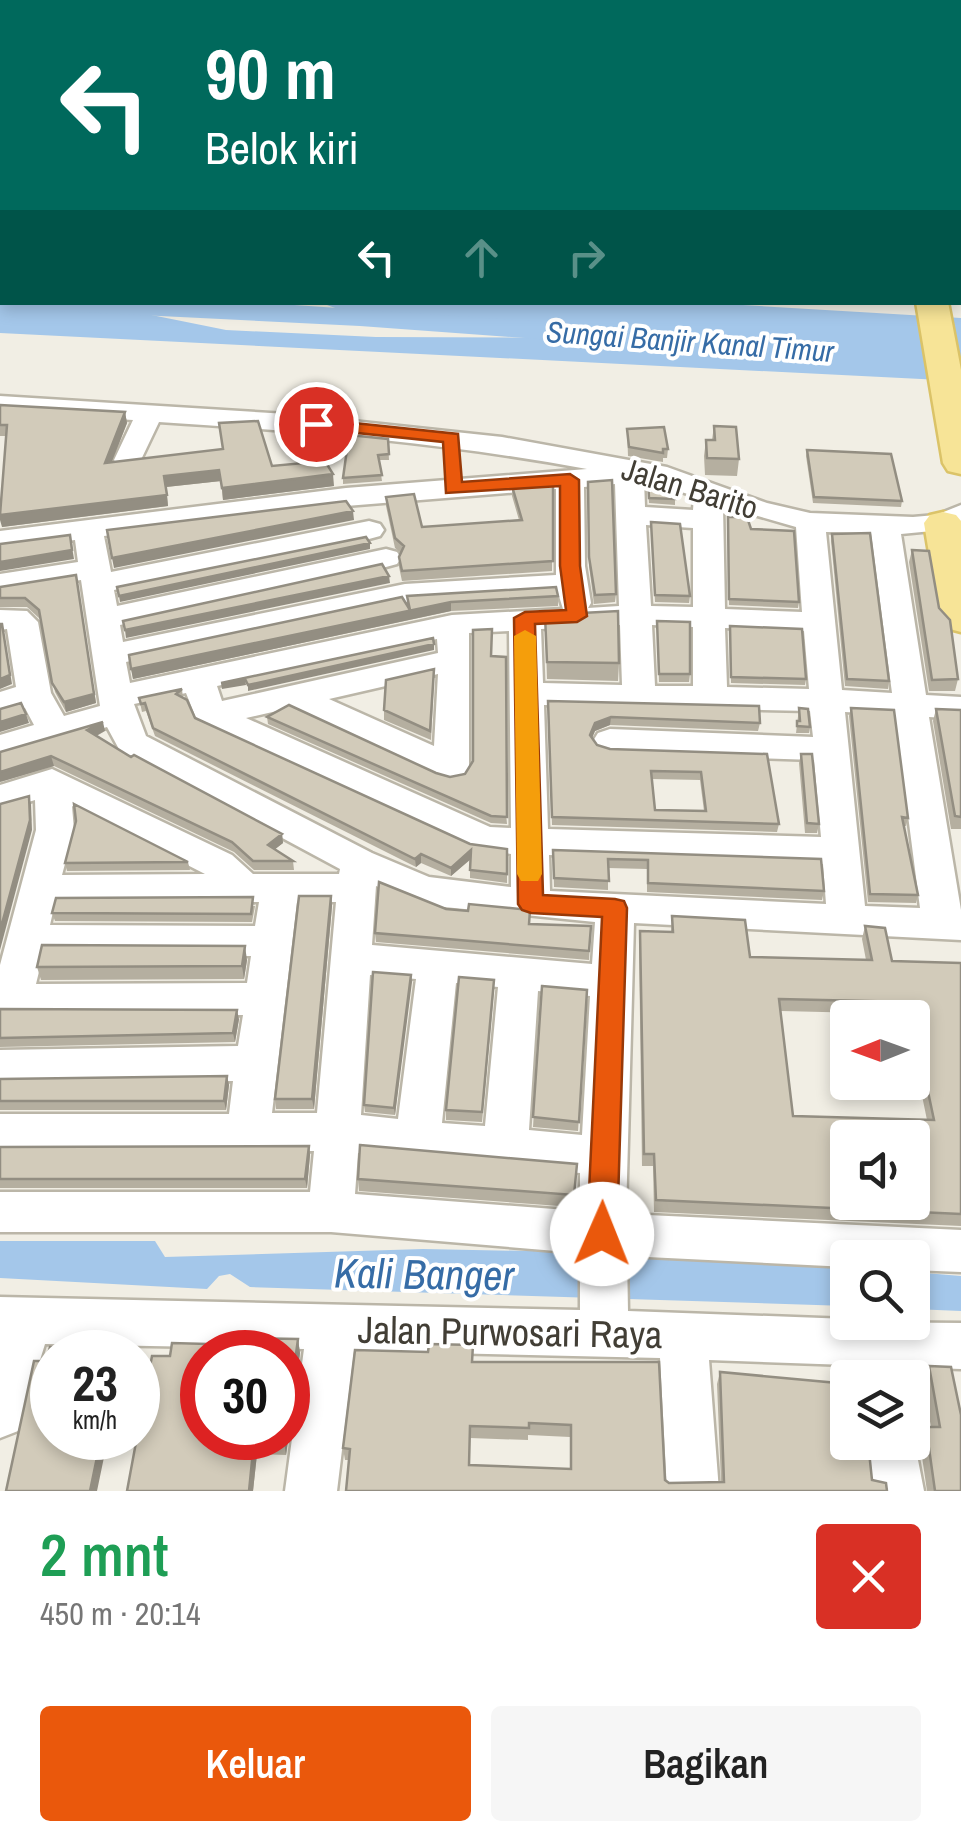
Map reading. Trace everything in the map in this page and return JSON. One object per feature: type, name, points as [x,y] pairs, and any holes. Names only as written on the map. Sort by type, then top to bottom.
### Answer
[{"type":"main road","points":[[933,305],[961,463]]},
{"type":"main road","points":[[952,519],[961,619]]},
{"type":"street","name":"Jalan Barito","points":[[5,404],[288,422],[452,438],[632,472],[708,505],[810,522],[885,526],[952,519]]},
{"type":"street","points":[[0,433],[5,404]]},
{"type":"street","points":[[128,460],[150,414]]},
{"type":"street","points":[[452,438],[455,482],[470,518]]},
{"type":"street","points":[[0,540],[455,482],[570,480],[632,472],[639,695]]},
{"type":"street","points":[[399,474],[455,482]]},
{"type":"street","points":[[570,480],[571,574],[577,616]]},
{"type":"street","points":[[346,497],[396,576],[444,638],[450,768],[446,824]]},
{"type":"street","points":[[631,515],[708,505],[710,697]]},
{"type":"street","points":[[810,522],[847,920]]},
{"type":"street","points":[[88,528],[117,704],[128,737],[140,751],[358,875],[410,888],[531,904],[952,925],[908,704],[885,526]]},
{"type":"street","points":[[101,607],[370,530]]},
{"type":"street","points":[[0,583],[101,607],[396,576],[571,574]]},
{"type":"street","points":[[0,747],[198,679],[444,638],[525,618],[635,615],[820,622]]},
{"type":"street","points":[[0,620],[20,618],[14,661],[54,731]]},
{"type":"street","points":[[525,618],[531,904]]},
{"type":"street","points":[[210,714],[293,696],[444,638]]},
{"type":"street","points":[[198,679],[210,714],[485,840],[841,851]]},
{"type":"street","points":[[0,704],[34,693]]},
{"type":"street","points":[[526,694],[826,700],[961,708]]},
{"type":"street","points":[[293,696],[450,768]]},
{"type":"street","points":[[610,741],[831,748]]},
{"type":"street","points":[[0,798],[52,782],[262,888],[273,941],[248,1132]]},
{"type":"street","points":[[52,782],[55,830],[27,940],[5,1000],[265,998]]},
{"type":"street","points":[[40,889],[262,888],[358,875]]},
{"type":"street","points":[[331,1212],[358,875]]},
{"type":"street","points":[[604,1328],[603,1156],[615,908]]},
{"type":"street","points":[[27,940],[273,941]]},
{"type":"street","points":[[352,958],[611,982]]},
{"type":"street","points":[[418,1140],[438,966]]},
{"type":"street","points":[[506,1146],[519,973]]},
{"type":"street","points":[[0,1066],[255,1062]]},
{"type":"street","points":[[0,1133],[338,1132],[603,1156]]},
{"type":"street","points":[[0,1212],[331,1212],[602,1242],[961,1252]]},
{"type":"street","points":[[0,1414],[13,1321]]},
{"type":"street","name":"Jalan Purwosari Raya","points":[[13,1321],[604,1328],[879,1360],[961,1346]]},
{"type":"street","points":[[311,1491],[332,1327]]},
{"type":"street","points":[[683,1336],[693,1491]]},
{"type":"street","points":[[894,1460],[898,1491]]},
{"type":"water","points":[[0,305],[102,305],[226,330],[376,337],[597,338],[582,330],[511,331],[467,322],[386,327],[327,305],[742,305],[961,318],[961,381],[0,333]]},
{"type":"water","name":"Kali Banger","points":[[0,1241],[155,1241],[165,1257],[423,1249],[581,1252],[830,1268],[830,1305],[250,1287],[230,1274],[219,1276],[207,1289],[0,1278]]},
{"type":"water","points":[[930,1273],[961,1276],[961,1311],[930,1310]]},
{"type":"building","points":[[0,405],[125,412],[105,463],[223,449],[219,423],[258,421],[272,466],[325,461],[333,474],[222,488],[219,470],[164,476],[167,495],[0,515],[7,425],[0,425]]},
{"type":"building","points":[[714,426],[736,427],[739,459],[707,458],[706,440],[715,440]]},
{"type":"building","points":[[664,427],[668,449],[663,449],[663,453],[629,447],[627,429]]},
{"type":"building","points":[[349,435],[388,439],[389,454],[378,455],[382,475],[343,478]]},
{"type":"building","points":[[807,450],[891,454],[902,501],[814,497]]},
{"type":"building","points":[[648,479],[674,490],[675,499],[649,498]]},
{"type":"building","points":[[612,480],[616,594],[595,595],[589,557],[588,482]]},
{"type":"building","points":[[553,483],[553,561],[402,571],[399,557],[404,546],[395,538],[386,497],[414,494],[422,527],[522,520],[512,486]]},
{"type":"building","points":[[346,501],[353,511],[112,558],[107,530]]},
{"type":"building","points":[[728,517],[747,517],[751,529],[794,531],[799,602],[729,599]]},
{"type":"building","points":[[651,522],[680,524],[690,596],[655,595]]},
{"type":"building","points":[[870,533],[889,681],[847,679],[832,534]]},
{"type":"building","points":[[70,535],[72,550],[0,562],[0,544]]},
{"type":"building","points":[[366,537],[370,543],[119,596],[117,587]]},
{"type":"building","points":[[912,550],[929,551],[939,608],[950,620],[958,679],[932,680]]},
{"type":"building","points":[[382,564],[389,576],[125,630],[123,621]]},
{"type":"building","points":[[76,575],[94,694],[64,702],[52,683],[39,610],[25,598],[0,598],[0,587]]},
{"type":"building","points":[[556,587],[558,596],[451,602],[131,669],[129,655],[402,597],[410,610],[407,596]]},
{"type":"building","points":[[618,611],[619,663],[547,662],[545,615]]},
{"type":"building","points":[[657,621],[690,622],[690,674],[659,674]]},
{"type":"building","points":[[0,624],[10,675],[0,679]]},
{"type":"building","points":[[730,626],[802,629],[806,679],[731,677]]},
{"type":"building","points":[[492,629],[491,656],[506,657],[507,817],[491,816],[267,717],[289,705],[436,773],[450,777],[465,774],[473,761],[473,630]]},
{"type":"building","points":[[433,638],[434,644],[248,685],[245,679],[221,683]]},
{"type":"building","points":[[434,669],[430,731],[384,710],[386,680]]},
{"type":"building","points":[[182,689],[176,694],[187,700],[195,718],[470,844],[507,849],[507,874],[470,870],[471,850],[451,868],[421,854],[415,859],[153,728],[145,703],[141,704],[139,698]]},
{"type":"building","points":[[548,701],[759,706],[760,723],[611,717],[595,723],[590,735],[597,745],[610,749],[767,754],[779,824],[552,817]],"holes":[[[651,771],[701,772],[706,811],[655,810]]]},
{"type":"building","points":[[21,703],[26,714],[0,722],[0,709]]},
{"type":"building","points":[[799,708],[808,709],[810,727],[797,726]]},
{"type":"building","points":[[851,708],[894,710],[908,818],[902,817],[918,895],[870,894]]},
{"type":"building","points":[[936,709],[961,710],[961,817],[955,816]]},
{"type":"building","points":[[103,722],[87,730],[131,757],[134,755],[282,834],[268,845],[293,861],[253,861],[232,842],[51,756],[0,772],[0,752]]},
{"type":"building","points":[[801,754],[812,754],[819,824],[807,823]]},
{"type":"building","points":[[29,796],[30,820],[0,931],[0,804]]},
{"type":"building","points":[[74,804],[188,862],[65,863],[76,821]]},
{"type":"building","points":[[553,850],[821,859],[824,891],[648,883],[648,860],[608,859],[609,881],[554,878]]},
{"type":"building","points":[[379,882],[446,909],[468,911],[469,904],[530,910],[529,924],[591,926],[589,951],[375,933]]},
{"type":"building","points":[[299,896],[331,896],[312,1099],[275,1099]]},
{"type":"building","points":[[253,897],[251,914],[52,913],[56,898]]},
{"type":"building","points":[[672,916],[745,920],[750,957],[872,960],[865,926],[885,928],[892,961],[961,963],[961,1214],[930,1213],[930,1120],[830,1120],[830,1208],[656,1200],[654,1154],[644,1154],[640,931],[673,932]]},
{"type":"building","points":[[42,945],[245,946],[242,966],[37,967]]},
{"type":"building","points":[[373,972],[411,975],[394,1108],[364,1105]]},
{"type":"building","points":[[459,977],[494,980],[482,1112],[446,1110]]},
{"type":"building","points":[[542,986],[587,990],[579,1122],[533,1117]]},
{"type":"building","points":[[0,1009],[237,1010],[233,1033],[0,1038]]},
{"type":"building","points":[[227,1076],[224,1101],[0,1101],[0,1079]]},
{"type":"building","points":[[360,1145],[577,1164],[574,1195],[358,1179]]},
{"type":"building","points":[[309,1146],[305,1179],[0,1179],[0,1147]]},
{"type":"building","points":[[172,1343],[180,1343],[180,1460],[252,1460],[249,1491],[127,1491],[133,1460],[160,1460],[160,1356],[170,1356]]},
{"type":"building","points":[[429,1344],[473,1345],[472,1362],[659,1362],[665,1480],[669,1483],[724,1482],[720,1372],[830,1382],[830,1460],[870,1460],[872,1480],[886,1483],[887,1491],[346,1491],[350,1449],[343,1448],[355,1350],[428,1352]],"holes":[[[571,1425],[571,1469],[469,1465],[470,1426]]]},
{"type":"building","points":[[930,1366],[951,1367],[961,1415],[961,1491],[935,1491],[930,1427],[940,1427]]},
{"type":"building","points":[[30,1380],[30,1460],[96,1460],[90,1491],[6,1491]]},
{"type":"waterway","name":"Sungai Banjir Kanal Timur","points":[[119,305],[360,317],[646,338]]},
{"type":"slow traffic","points":[[525,636],[530,874]]},
{"type":"route","points":[[316,424],[452,438],[452,489],[570,480],[570,566],[577,616],[525,618],[526,790],[531,904],[615,908],[602,1234]]}]
